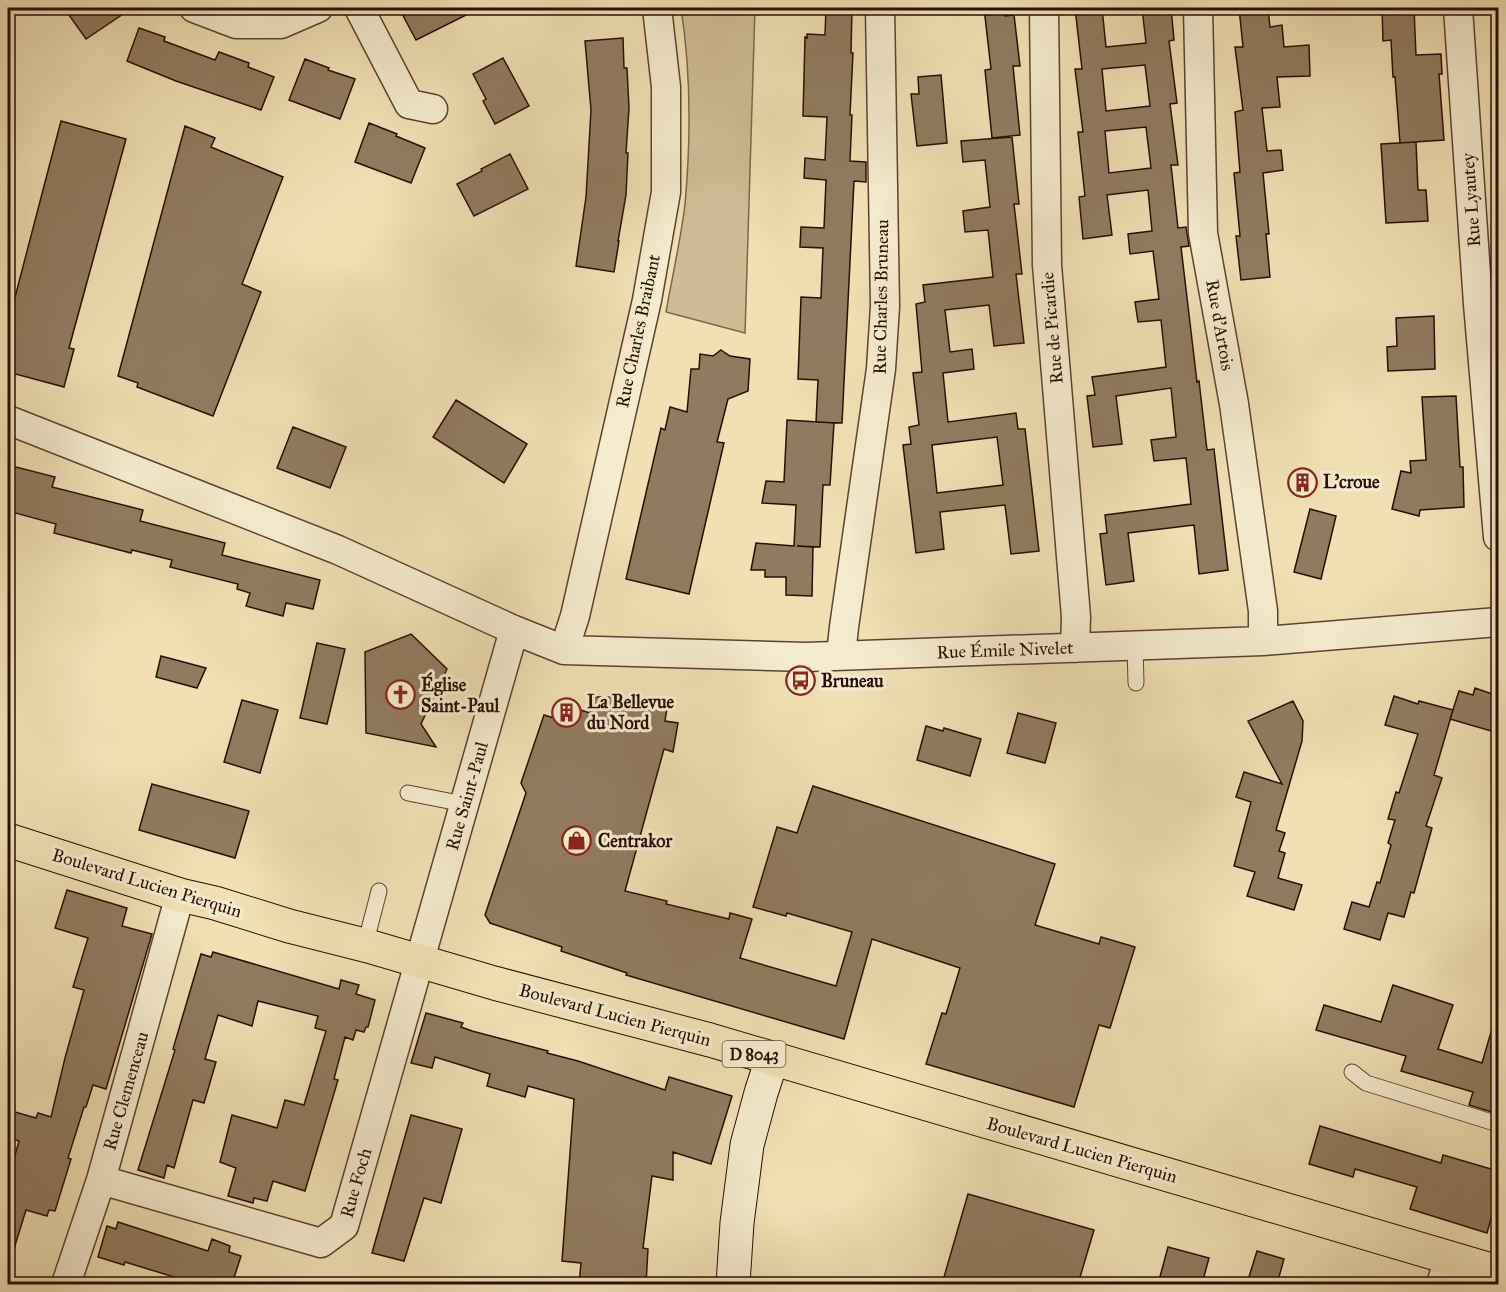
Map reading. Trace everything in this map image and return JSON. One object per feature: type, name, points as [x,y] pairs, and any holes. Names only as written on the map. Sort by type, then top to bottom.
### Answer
[{"type":"main road","name":"Boulevard Lucien Pierquin","points":[[8,840],[180,895],[710,1040],[1445,1271],[1498,1272]]},
{"type":"street","points":[[194,8],[236,24],[281,24],[318,8]]},
{"type":"street","points":[[359,8],[409,104],[433,109]]},
{"type":"street","name":"Rue Charles Braibant","points":[[564,650],[577,604],[644,311],[666,192],[666,87],[657,8]]},
{"type":"street","name":"Rue Charles Bruneau","points":[[842,655],[881,369],[885,306],[880,8]]},
{"type":"street","name":"Rue de Picardie","points":[[1044,8],[1047,265],[1076,617],[1075,648]]},
{"type":"street","name":"Rue d'Artois","points":[[1198,8],[1203,233],[1234,404],[1263,611],[1263,641]]},
{"type":"street","name":"Rue Lyautey","points":[[1458,8],[1478,304],[1498,537]]},
{"type":"street","name":"Rue Émile Nivelet","points":[[8,420],[338,550],[514,630],[564,650],[806,657],[1263,641],[1498,622]]},
{"type":"street","name":"Rue Saint-Paul","points":[[420,962],[514,630]]},
{"type":"street","name":"Rue Clemenceau","points":[[66,1284],[101,1180],[180,895]]},
{"type":"street","name":"Rue Foch","points":[[101,1180],[321,1244],[344,1226],[420,962]]},
{"type":"street","points":[[733,1284],[737,1223],[747,1145],[772,1059]]},
{"type":"lane","points":[[1134,646],[1136,683]]},
{"type":"lane","points":[[408,793],[464,804]]},
{"type":"lane","points":[[364,945],[379,891]]},
{"type":"lane","points":[[1352,1072],[1365,1083],[1498,1124]]},
{"type":"shaded area","points":[[681,8],[755,8],[745,333],[666,312],[685,204],[688,155],[688,81]]},
{"type":"building","points":[[64,8],[132,8],[86,39]]},
{"type":"building","points":[[399,8],[480,8],[416,40]]},
{"type":"building","points":[[826,8],[852,8],[850,161],[866,162],[866,182],[854,181],[842,423],[816,422],[818,380],[798,379],[801,297],[821,298],[823,248],[800,247],[801,227],[824,228],[826,180],[804,178],[805,158],[825,160],[827,117],[803,116],[805,37],[807,38],[807,34],[825,35]]},
{"type":"building","points":[[984,8],[1004,8],[1005,16],[1014,15],[1020,66],[1013,66],[1020,135],[992,138],[985,70],[991,69]]},
{"type":"building","points":[[1075,8],[1102,8],[1106,47],[1146,43],[1142,8],[1171,8],[1174,40],[1169,41],[1177,103],[1170,104],[1178,165],[1171,165],[1178,228],[1186,227],[1189,246],[1181,247],[1197,382],[1199,381],[1207,450],[1214,449],[1228,570],[1199,574],[1194,525],[1128,533],[1134,581],[1106,585],[1100,534],[1107,533],[1105,515],[1191,504],[1186,458],[1154,461],[1151,440],[1176,437],[1171,388],[1116,396],[1122,444],[1093,447],[1087,396],[1095,395],[1092,377],[1166,367],[1161,320],[1138,322],[1135,302],[1159,299],[1153,251],[1130,254],[1128,234],[1152,231],[1148,190],[1107,195],[1112,235],[1083,239],[1079,197],[1085,196],[1078,132],[1083,132],[1075,69],[1082,69]],"holes":[[[1145,65],[1150,106],[1106,111],[1102,69]],[[1146,127],[1151,168],[1109,173],[1105,131]]]},
{"type":"building","points":[[1239,8],[1268,8],[1270,27],[1282,25],[1284,47],[1309,45],[1310,76],[1277,77],[1280,107],[1262,108],[1267,151],[1281,150],[1283,170],[1263,173],[1269,234],[1266,234],[1270,277],[1241,280],[1236,236],[1240,236],[1234,173],[1240,172],[1235,112],[1243,110],[1235,47],[1243,47]]},
{"type":"building","points":[[1382,8],[1414,8],[1416,55],[1441,54],[1442,74],[1439,74],[1444,140],[1400,143],[1391,40],[1383,41]]},
{"type":"building","points":[[139,28],[165,37],[164,41],[215,60],[219,52],[249,63],[248,67],[274,77],[261,110],[176,81],[127,61]]},
{"type":"building","points":[[623,38],[629,108],[626,153],[628,153],[626,195],[614,272],[576,266],[586,197],[591,110],[585,41]]},
{"type":"building","points":[[503,58],[529,106],[495,124],[483,101],[486,99],[473,74]]},
{"type":"building","points":[[305,59],[355,79],[340,119],[289,100]]},
{"type":"building","points":[[941,75],[947,143],[917,146],[911,94],[919,94],[918,77]]},
{"type":"building","points":[[61,121],[126,139],[69,348],[74,349],[64,387],[8,372],[8,324]]},
{"type":"building","points":[[369,123],[425,148],[411,183],[355,162]]},
{"type":"building","points":[[185,126],[215,138],[211,147],[283,177],[242,284],[261,292],[213,416],[137,387],[138,383],[118,376]]},
{"type":"building","points":[[1012,137],[1019,204],[1014,204],[1022,274],[1016,274],[1024,343],[994,346],[989,305],[945,310],[950,352],[972,349],[974,369],[943,373],[948,422],[1016,413],[1018,429],[1025,429],[1039,551],[1011,554],[1005,505],[940,512],[944,549],[916,553],[903,445],[911,444],[909,427],[919,425],[913,373],[922,372],[916,304],[925,302],[923,285],[993,277],[988,230],[965,232],[963,211],[990,207],[985,160],[963,162],[961,141]],"holes":[[[997,437],[1003,485],[937,493],[932,445]]]},
{"type":"building","points":[[1416,142],[1418,190],[1426,190],[1428,221],[1386,223],[1381,144]]},
{"type":"building","points":[[510,154],[528,189],[474,216],[457,184]]},
{"type":"building","points":[[1434,316],[1435,369],[1388,371],[1387,347],[1397,346],[1396,318]]},
{"type":"building","points":[[721,350],[730,356],[750,359],[748,391],[728,399],[717,442],[724,443],[689,594],[626,579],[661,428],[665,430],[670,407],[687,412],[691,369],[699,369],[700,354],[713,356]]},
{"type":"building","points":[[1456,396],[1460,467],[1463,467],[1464,507],[1420,510],[1419,516],[1392,509],[1401,471],[1411,473],[1410,461],[1426,460],[1422,397]]},
{"type":"building","points":[[456,400],[527,444],[504,483],[433,437]]},
{"type":"building","points":[[787,420],[834,423],[830,485],[823,485],[820,547],[797,546],[813,547],[812,596],[786,595],[786,577],[765,577],[765,570],[751,570],[756,543],[794,546],[796,505],[762,503],[766,481],[784,482]]},
{"type":"building","points":[[293,427],[346,447],[330,488],[277,468]]},
{"type":"building","points":[[8,465],[55,477],[52,487],[143,510],[140,521],[225,543],[222,555],[320,580],[313,609],[286,603],[283,616],[246,606],[250,593],[237,589],[238,584],[170,567],[172,560],[132,550],[131,553],[54,533],[56,524],[8,511]]},
{"type":"building","points":[[1310,509],[1336,516],[1321,579],[1294,572]]},
{"type":"building","name":"Église Saint-Paul","points":[[411,634],[447,669],[421,724],[436,747],[366,733],[365,652]]},
{"type":"building","points":[[317,643],[345,649],[327,724],[300,718]]},
{"type":"building","points":[[161,656],[206,668],[197,688],[156,677]]},
{"type":"building","points":[[1475,688],[1498,696],[1498,733],[1450,719],[1459,691],[1473,695]]},
{"type":"building","points":[[1394,696],[1418,704],[1419,701],[1453,710],[1434,775],[1442,778],[1426,826],[1432,828],[1414,893],[1411,892],[1404,917],[1388,913],[1380,940],[1344,929],[1352,902],[1369,907],[1377,882],[1380,883],[1391,845],[1388,843],[1395,820],[1388,819],[1418,734],[1385,725]]},
{"type":"building","points":[[591,697],[611,697],[667,708],[665,721],[678,723],[673,752],[664,749],[625,891],[667,901],[666,904],[729,919],[730,913],[752,919],[740,958],[836,986],[852,932],[787,913],[786,916],[753,907],[777,827],[797,833],[813,786],[1055,864],[1035,925],[1099,944],[1101,937],[1135,947],[1110,1028],[1099,1025],[1074,1107],[926,1064],[942,1013],[946,1014],[960,968],[872,939],[844,1039],[626,975],[627,973],[561,951],[562,947],[490,923],[485,915],[526,793],[521,783],[544,715],[557,719],[562,704],[590,713]]},
{"type":"building","points":[[242,700],[278,710],[260,773],[224,762]]},
{"type":"building","points":[[1293,701],[1303,721],[1302,741],[1276,830],[1285,833],[1279,851],[1285,853],[1278,878],[1302,885],[1294,910],[1247,896],[1255,872],[1234,866],[1251,802],[1236,797],[1244,772],[1282,784],[1248,721]]},
{"type":"building","points":[[1018,713],[1056,723],[1045,763],[1007,753]]},
{"type":"building","points":[[926,726],[943,731],[944,728],[981,739],[970,776],[917,760]]},
{"type":"building","points":[[152,784],[249,811],[235,858],[139,830]]},
{"type":"building","points":[[67,890],[127,908],[122,926],[152,934],[106,1089],[93,1085],[68,1158],[71,1159],[55,1211],[49,1210],[47,1216],[26,1210],[12,1255],[8,1254],[8,1180],[19,1141],[8,1138],[8,1110],[36,1118],[38,1113],[51,1117],[84,990],[73,987],[88,938],[55,928]]},
{"type":"building","points":[[213,952],[339,989],[341,980],[359,985],[356,994],[375,1000],[368,1027],[364,1032],[356,1030],[353,1040],[345,1037],[334,1079],[338,1080],[305,1191],[273,1181],[267,1201],[254,1198],[253,1203],[228,1196],[236,1168],[220,1162],[232,1115],[277,1128],[285,1100],[304,1105],[326,1031],[315,1028],[318,1016],[258,1001],[252,1026],[218,1015],[205,1059],[216,1062],[204,1103],[193,1100],[174,1168],[167,1165],[164,1178],[138,1170],[175,1050],[173,1049],[201,954],[211,957]]},
{"type":"building","points":[[1393,985],[1453,1005],[1438,1049],[1482,1063],[1493,1025],[1498,1026],[1498,1114],[1469,1105],[1473,1092],[1401,1071],[1406,1056],[1316,1030],[1324,1005],[1381,1022]]},
{"type":"building","points":[[426,1013],[463,1023],[461,1027],[472,1031],[548,1051],[547,1053],[665,1090],[669,1077],[732,1096],[711,1164],[673,1152],[673,1180],[652,1176],[643,1248],[648,1249],[646,1284],[579,1284],[581,1263],[562,1261],[574,1099],[528,1086],[525,1097],[487,1086],[490,1074],[435,1057],[432,1068],[411,1063]]},
{"type":"building","points":[[411,1115],[462,1129],[441,1203],[424,1198],[404,1261],[372,1253]]},
{"type":"building","points":[[1320,1126],[1441,1163],[1443,1155],[1498,1171],[1498,1193],[1487,1233],[1410,1209],[1417,1187],[1355,1169],[1353,1177],[1309,1164]]},
{"type":"building","points":[[968,1194],[1094,1230],[1078,1284],[942,1284]]},
{"type":"building","points":[[118,1222],[208,1251],[212,1239],[230,1246],[229,1252],[241,1256],[232,1284],[197,1284],[125,1262],[124,1265],[98,1257],[107,1226],[116,1229]]},
{"type":"building","points":[[1168,1247],[1209,1258],[1202,1284],[1158,1284]]},
{"type":"building","points":[[1257,1251],[1284,1259],[1277,1284],[1248,1280]]},
{"type":"place","name":"L'croue","points":[[1302,482]]},
{"type":"place","name":"Bruneau","points":[[800,681]]},
{"type":"place","name":"Église Saint-Paul","points":[[400,695]]},
{"type":"place","name":"La Bellevue du Nord","points":[[566,712]]},
{"type":"place","name":"Centrakor","points":[[577,841]]}]
